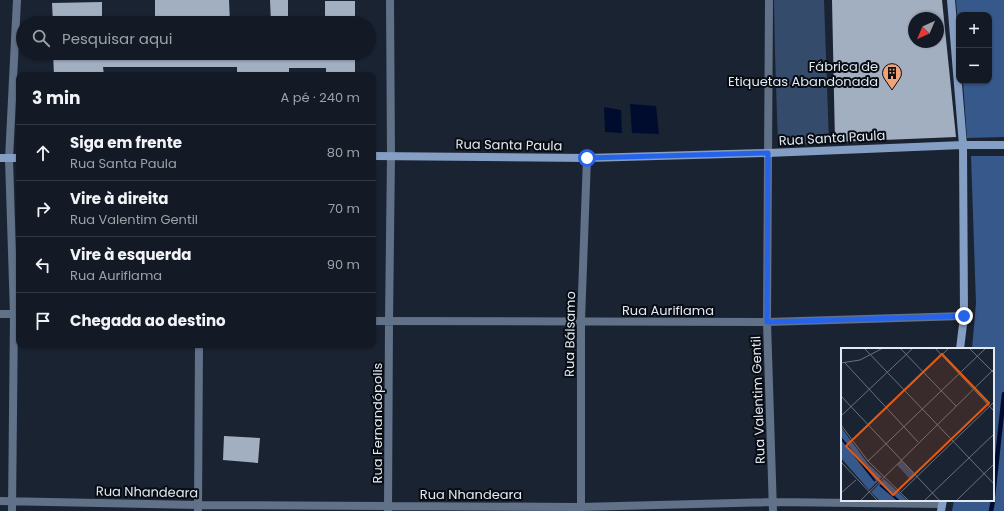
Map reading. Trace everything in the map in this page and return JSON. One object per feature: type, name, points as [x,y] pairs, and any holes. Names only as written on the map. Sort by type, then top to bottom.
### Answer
[{"type":"street","points":[[16,16],[17,0]]},
{"type":"street","name":"Rua Fernandópolis","points":[[388,509],[391,156],[390,0]]},
{"type":"street","name":"Rua Valentim Gentil","points":[[769,0],[767,322],[773,511]]},
{"type":"street","points":[[951,0],[963,145],[964,316],[960,348]]},
{"type":"street","points":[[16,20],[9,159],[16,295]]},
{"type":"street","name":"Rua Santa Paula","points":[[376,156],[587,158],[768,153],[963,145],[1004,145]]},
{"type":"street","points":[[0,158],[16,158]]},
{"type":"street","name":"Rua Bálsamo","points":[[580,509],[581,322],[587,158]]},
{"type":"street","points":[[0,314],[16,314]]},
{"type":"street","name":"Rua Auriflama","points":[[376,321],[767,322],[964,316]]},
{"type":"street","points":[[12,511],[16,348]]},
{"type":"street","points":[[198,508],[199,348]]},
{"type":"street","name":"Rua Nhandeara","points":[[0,501],[198,508],[388,509],[580,509],[773,502],[942,505]]},
{"type":"shaded area","points":[[774,0],[824,0],[829,143],[778,146]]},
{"type":"shaded area","points":[[956,0],[1004,0],[1004,137],[967,138],[963,84],[992,84],[992,12],[957,12]]},
{"type":"shaded area","points":[[630,104],[656,106],[659,134],[632,133]]},
{"type":"shaded area","points":[[604,107],[621,110],[622,133],[605,132]]},
{"type":"shaded area","points":[[971,156],[1004,156],[1004,511],[952,511],[954,501],[994,501],[994,348],[972,348],[976,303]]},
{"type":"building","points":[[155,0],[229,0],[230,16],[155,16]]},
{"type":"building","points":[[270,0],[288,0],[288,16],[271,16]]},
{"type":"building","name":"Fábrica de Etiquetas Abandonada","points":[[832,0],[942,0],[943,12],[908,12],[908,48],[944,48],[944,20],[956,137],[835,142]]},
{"type":"building","points":[[325,1],[355,1],[355,16],[325,16]]},
{"type":"building","points":[[102,2],[102,16],[53,16],[52,3]]},
{"type":"building","points":[[53,60],[355,60],[355,72],[326,72],[326,68],[289,68],[289,72],[237,72],[237,67],[103,67],[104,72],[54,72]]},
{"type":"building","points":[[224,436],[260,438],[258,463],[223,460]]},
{"type":"waterway","points":[[994,487],[1004,394]]},
{"type":"waterway","points":[[991,511],[993,501]]},
{"type":"place","name":"Fábrica de Etiquetas Abandonada","points":[[892,90]]},
{"type":"route","points":[[587,158],[768,153],[767,322],[964,316]]}]
